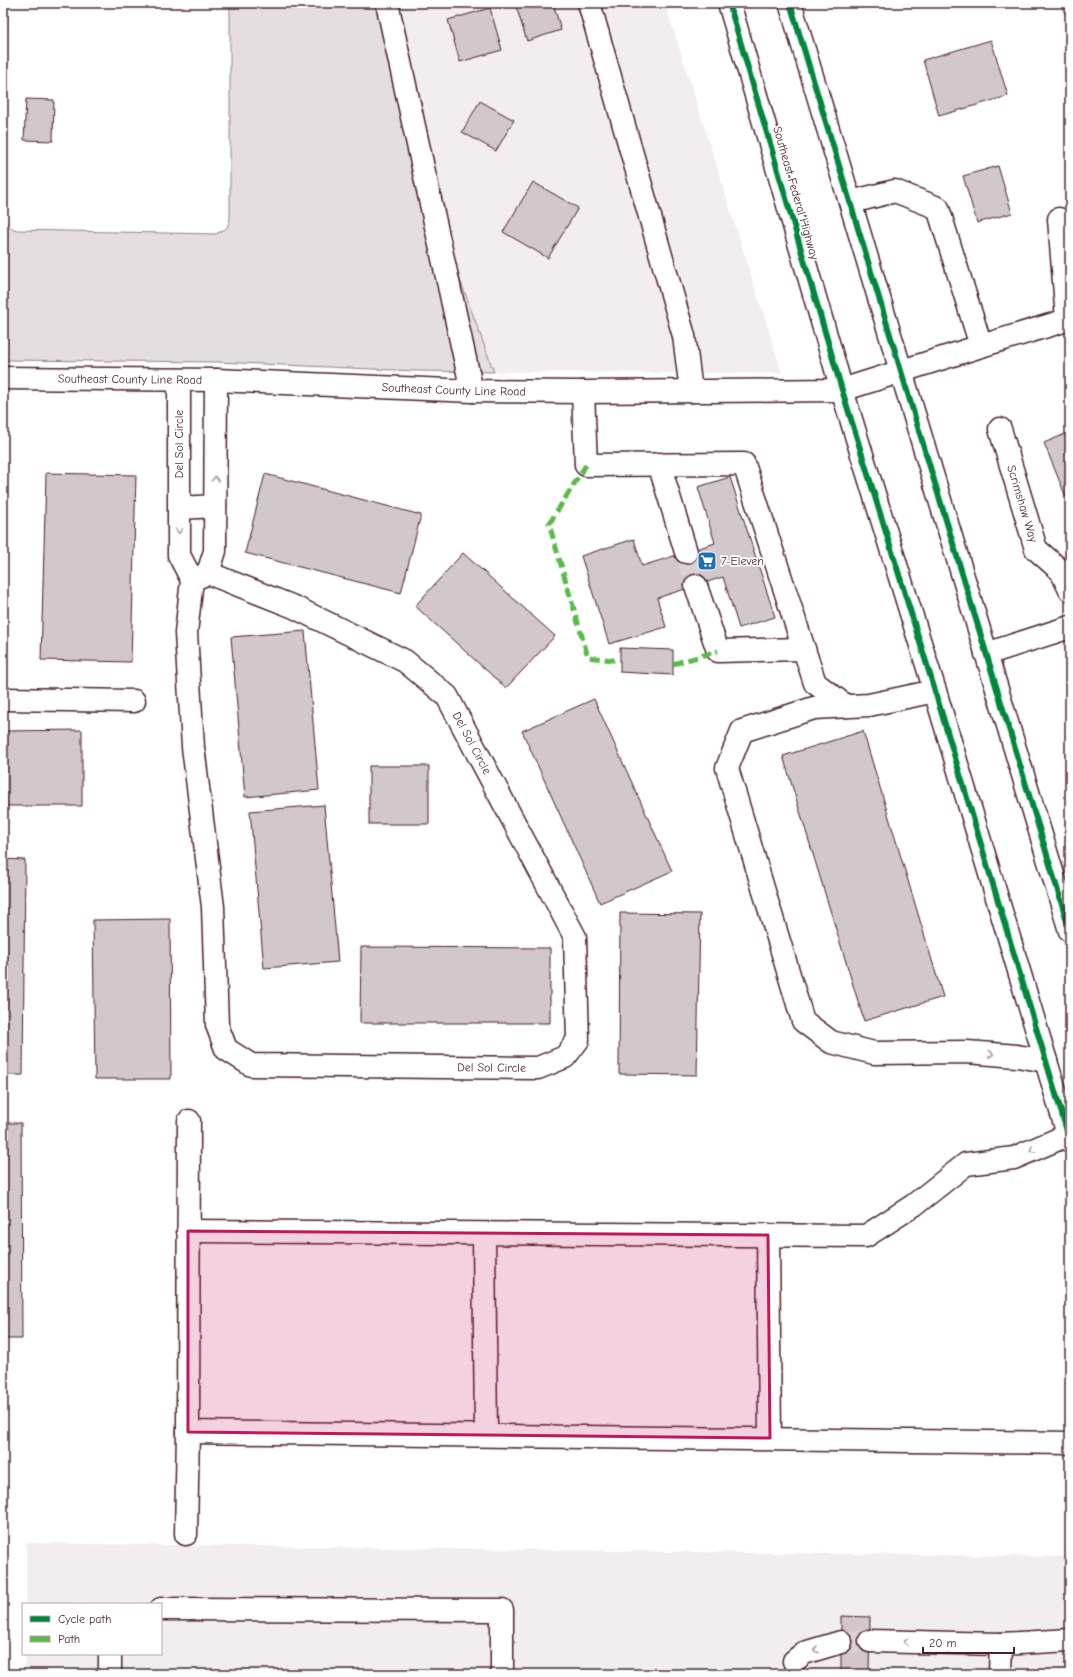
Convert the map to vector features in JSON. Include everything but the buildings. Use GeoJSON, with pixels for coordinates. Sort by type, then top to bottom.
{"type":"FeatureCollection","features":[{"type":"Feature","properties":{"kind":"street"},"geometry":{"type":"LineString","coordinates":[[387,3],[472,391]]}},
{"type":"Feature","properties":{"kind":"street"},"geometry":{"type":"LineString","coordinates":[[588,3],[684,336],[690,391]]}},
{"type":"Feature","properties":{"kind":"street","name":"Southeast Federal Highway"},"geometry":{"type":"LineString","coordinates":[[729,3],[842,390],[935,691],[1069,1138]]}},
{"type":"Feature","properties":{"kind":"street"},"geometry":{"type":"LineString","coordinates":[[790,3],[1069,924]]}},
{"type":"Feature","properties":{"kind":"street"},"geometry":{"type":"LineString","coordinates":[[851,202],[895,191],[938,208],[981,346]]}},
{"type":"Feature","properties":{"kind":"street","name":"Southeast County Line Road"},"geometry":{"type":"LineString","coordinates":[[3,378],[216,380],[472,391],[582,392],[842,390],[1067,320],[1059,219]]}},
{"type":"Feature","properties":{"kind":"street","name":"Del Sol Circle"},"geometry":{"type":"LineString","coordinates":[[179,380],[179,555],[200,577],[294,607],[405,661],[447,696],[575,937],[578,1040],[565,1057],[538,1068],[251,1065],[226,1049],[217,1025],[213,907],[193,747],[186,633],[200,577],[215,551],[216,380]]}},
{"type":"Feature","properties":{"kind":"street"},"geometry":{"type":"LineString","coordinates":[[582,392],[586,465],[744,464],[815,683],[846,706]]}},
{"type":"Feature","properties":{"kind":"street","name":"Scrimshaw Way"},"geometry":{"type":"LineString","coordinates":[[1000,429],[1036,549],[1061,571],[1070,590]]}},
{"type":"Feature","properties":{"kind":"street"},"geometry":{"type":"LineString","coordinates":[[659,464],[686,552]]}},
{"type":"Feature","properties":{"kind":"street"},"geometry":{"type":"LineString","coordinates":[[180,508],[215,506]]}},
{"type":"Feature","properties":{"kind":"street"},"geometry":{"type":"LineString","coordinates":[[696,586],[718,651],[804,649]]}},
{"type":"Feature","properties":{"kind":"street"},"geometry":{"type":"LineString","coordinates":[[986,654],[1070,627]]}},
{"type":"Feature","properties":{"kind":"street"},"geometry":{"type":"LineString","coordinates":[[935,691],[869,705],[814,708],[742,731],[727,768],[803,1021],[830,1042],[874,1053],[952,1051],[1017,1056],[1046,1061]]}},
{"type":"Feature","properties":{"kind":"street"},"geometry":{"type":"LineString","coordinates":[[3,699],[134,701]]}},
{"type":"Feature","properties":{"kind":"street"},"geometry":{"type":"LineString","coordinates":[[186,1534],[188,1432],[189,1121]]}},
{"type":"Feature","properties":{"kind":"street"},"geometry":{"type":"LineString","coordinates":[[188,1231],[866,1236],[914,1205],[966,1164],[1014,1158],[1069,1138]]}},
{"type":"Feature","properties":{"kind":"street"},"geometry":{"type":"LineString","coordinates":[[484,1234],[486,1435]]}},
{"type":"Feature","properties":{"kind":"street"},"geometry":{"type":"LineString","coordinates":[[768,1235],[770,1438]]}},
{"type":"Feature","properties":{"kind":"street"},"geometry":{"type":"LineString","coordinates":[[188,1432],[1060,1442]]}},
{"type":"Feature","properties":{"kind":"street"},"geometry":{"type":"LineString","coordinates":[[162,1609],[502,1610],[502,1674]]}},
{"type":"Feature","properties":{"kind":"street"},"geometry":{"type":"LineString","coordinates":[[870,1642],[1001,1644],[1070,1640]]}},
{"type":"Feature","properties":{"kind":"street"},"geometry":{"type":"LineString","coordinates":[[794,1661],[804,1653],[841,1642]]}},
{"type":"Feature","properties":{"kind":"street"},"geometry":{"type":"LineString","coordinates":[[1000,1674],[1001,1644]]}},
{"type":"Feature","properties":{"kind":"street"},"geometry":{"type":"LineString","coordinates":[[110,1655],[110,1674]]}},
{"type":"Feature","properties":{"kind":"highlighted area"},"geometry":{"type":"Polygon","coordinates":[[[188,1231],[768,1235],[770,1438],[188,1432],[188,1231]]]}},
{"type":"Feature","properties":{"kind":"shaded area"},"geometry":{"type":"Polygon","coordinates":[[[3,3],[8,3],[4,215],[8,225],[17,230],[216,234],[227,228],[230,219],[230,3],[380,3],[448,247],[494,372],[417,371],[217,362],[3,360],[3,3]]]}},
{"type":"Feature","properties":{"kind":"shaded area"},"geometry":{"type":"Polygon","coordinates":[[[380,3],[665,3],[782,373],[494,372],[448,247],[380,3]]]}},
{"type":"Feature","properties":{"kind":"shaded area"},"geometry":{"type":"Polygon","coordinates":[[[1060,3],[1070,3],[1070,25],[1060,3]]]}},
{"type":"Feature","properties":{"kind":"shaded area"},"geometry":{"type":"Polygon","coordinates":[[[26,1543],[1070,1557],[1070,1674],[25,1674],[25,1655],[162,1655],[162,1603],[26,1603],[26,1543]]]}},
{"type":"Feature","properties":{"kind":"tunnel"},"geometry":{"type":"LineString","coordinates":[[686,552],[696,586]]}},
{"type":"Feature","properties":{"kind":"tunnel"},"geometry":{"type":"LineString","coordinates":[[841,1642],[870,1641]]}},
{"type":"Feature","properties":{"kind":"marked path"},"geometry":{"type":"LineString","coordinates":[[586,465],[549,524],[588,657],[620,661]]}},
{"type":"Feature","properties":{"kind":"marked path"},"geometry":{"type":"LineString","coordinates":[[673,664],[718,651]]}},
{"type":"Feature","properties":{"kind":"cycle path"},"geometry":{"type":"LineString","coordinates":[[729,3],[842,390],[935,691],[1070,1141]]}},
{"type":"Feature","properties":{"kind":"cycle path"},"geometry":{"type":"LineString","coordinates":[[790,3],[1070,931]]}},
{"type":"Feature","properties":{"kind":"place","name":"7-Eleven"},"geometry":{"type":"Point","coordinates":[707,561]}}]}
